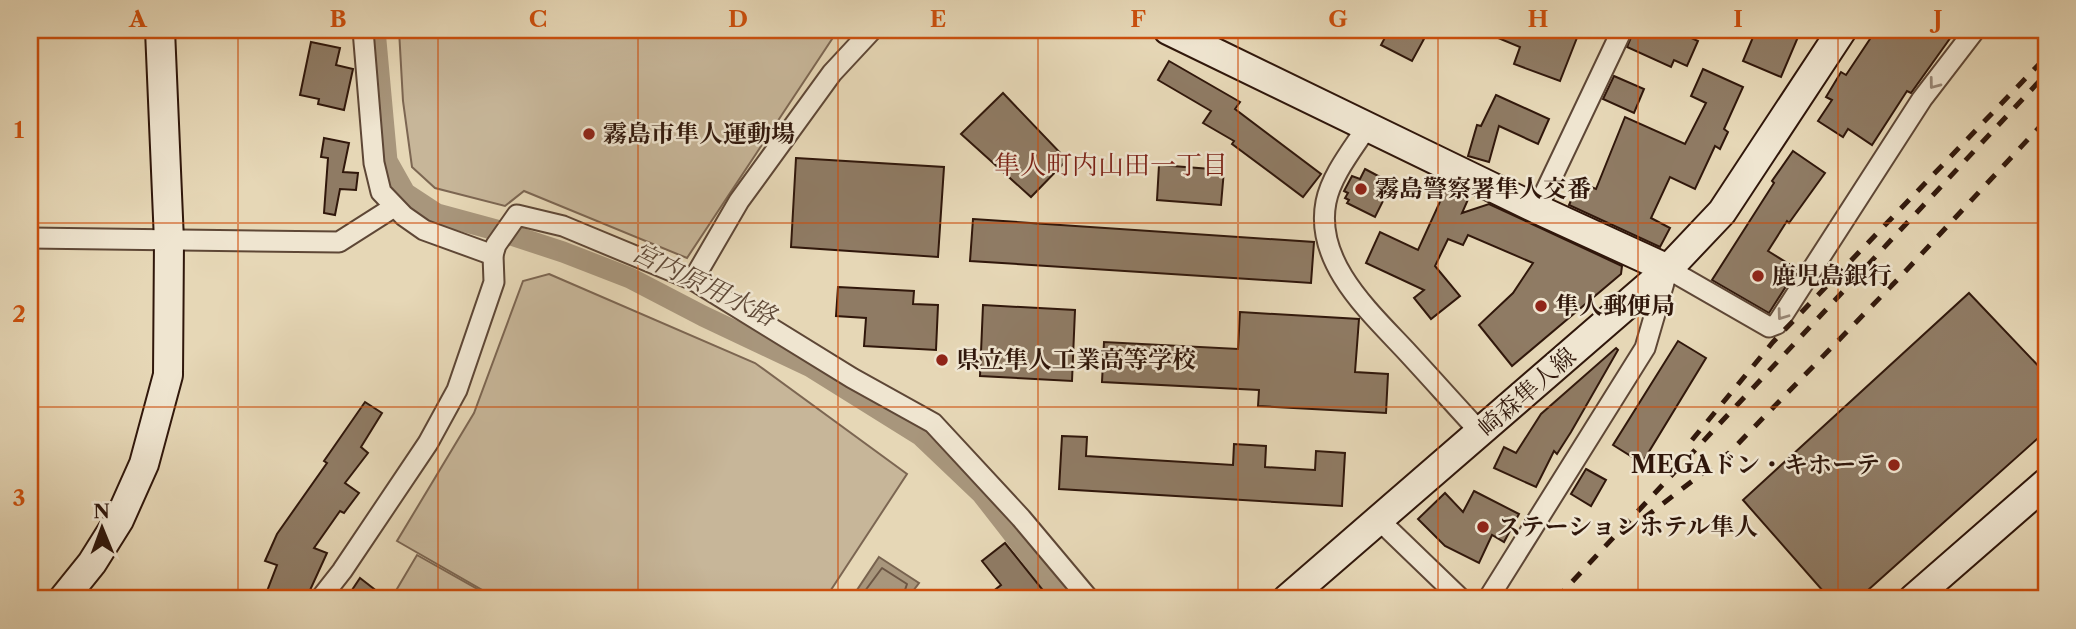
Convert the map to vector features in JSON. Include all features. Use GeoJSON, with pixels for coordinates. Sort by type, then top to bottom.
{"type":"FeatureCollection","features":[{"type":"Feature","properties":{"kind":"street"},"geometry":{"type":"LineString","coordinates":[[64,599],[120,520],[144,464],[168,375],[169,241],[159,30]]}},
{"type":"Feature","properties":{"kind":"street"},"geometry":{"type":"LineString","coordinates":[[363,30],[374,163],[381,191],[394,207],[424,230],[493,255]]}},
{"type":"Feature","properties":{"kind":"street"},"geometry":{"type":"LineString","coordinates":[[693,280],[738,201],[832,73],[872,30]]}},
{"type":"Feature","properties":{"kind":"street"},"geometry":{"type":"LineString","coordinates":[[1168,30],[1537,209],[1668,269],[1769,327],[1777,324],[1922,99],[1975,30]]}},
{"type":"Feature","properties":{"kind":"street"},"geometry":{"type":"LineString","coordinates":[[1537,209],[1622,30]]}},
{"type":"Feature","properties":{"kind":"street","name":"崎森隼人線"},"geometry":{"type":"LineString","coordinates":[[1287,599],[1668,269],[1722,212],[1842,30]]}},
{"type":"Feature","properties":{"kind":"street"},"geometry":{"type":"LineString","coordinates":[[1367,127],[1333,181],[1326,199],[1325,227],[1336,264],[1352,292],[1481,433]]}},
{"type":"Feature","properties":{"kind":"street"},"geometry":{"type":"LineString","coordinates":[[30,238],[339,242],[394,207]]}},
{"type":"Feature","properties":{"kind":"street"},"geometry":{"type":"LineString","coordinates":[[320,599],[342,571],[428,443],[457,390],[494,282],[493,255],[496,245],[517,215],[563,226],[693,280],[852,378],[933,423],[1021,518],[1089,599]]}},
{"type":"Feature","properties":{"kind":"street"},"geometry":{"type":"LineString","coordinates":[[1488,599],[1645,348],[1668,269]]}},
{"type":"Feature","properties":{"kind":"street"},"geometry":{"type":"LineString","coordinates":[[1913,599],[2046,483]]}},
{"type":"Feature","properties":{"kind":"street"},"geometry":{"type":"LineString","coordinates":[[1379,520],[1461,599]]}},
{"type":"Feature","properties":{"kind":"shaded area","name":"霧島市隼人運動場"},"geometry":{"type":"Polygon","coordinates":[[[399,30],[838,30],[687,258],[524,191],[505,206],[435,188],[412,167],[403,101],[399,30]]]}},
{"type":"Feature","properties":{"kind":"shaded area"},"geometry":{"type":"Polygon","coordinates":[[[549,274],[755,363],[907,474],[825,599],[498,599],[397,541],[474,413],[523,281],[549,274]]]}},
{"type":"Feature","properties":{"kind":"shaded area"},"geometry":{"type":"Polygon","coordinates":[[[417,555],[495,599],[391,599],[417,555]]]}},
{"type":"Feature","properties":{"kind":"water"},"geometry":{"type":"Polygon","coordinates":[[[879,557],[919,583],[907,599],[851,599],[879,557]]]}},
{"type":"Feature","properties":{"kind":"building"},"geometry":{"type":"Polygon","coordinates":[[[1389,30],[1406,30],[1424,39],[1412,61],[1381,45],[1389,30]]]}},
{"type":"Feature","properties":{"kind":"building"},"geometry":{"type":"Polygon","coordinates":[[[1479,30],[1580,30],[1560,81],[1514,64],[1520,47],[1479,30]]]}},
{"type":"Feature","properties":{"kind":"building"},"geometry":{"type":"Polygon","coordinates":[[[1634,30],[1674,30],[1698,41],[1687,66],[1674,60],[1671,67],[1627,47],[1634,30]]]}},
{"type":"Feature","properties":{"kind":"building"},"geometry":{"type":"Polygon","coordinates":[[[1756,30],[1801,30],[1781,77],[1743,61],[1756,30]]]}},
{"type":"Feature","properties":{"kind":"building"},"geometry":{"type":"Polygon","coordinates":[[[1876,30],[1956,30],[1911,93],[1907,91],[1872,145],[1848,129],[1843,137],[1818,121],[1832,100],[1826,97],[1841,72],[1846,75],[1876,30]]]}},
{"type":"Feature","properties":{"kind":"building"},"geometry":{"type":"Polygon","coordinates":[[[311,42],[340,48],[336,65],[353,69],[344,110],[318,104],[319,99],[300,95],[311,42]]]}},
{"type":"Feature","properties":{"kind":"building"},"geometry":{"type":"Polygon","coordinates":[[[1169,61],[1240,102],[1235,109],[1321,174],[1303,197],[1232,144],[1234,141],[1203,123],[1211,111],[1158,80],[1169,61]]]}},
{"type":"Feature","properties":{"kind":"building"},"geometry":{"type":"Polygon","coordinates":[[[1703,69],[1743,87],[1724,129],[1728,132],[1720,149],[1715,146],[1695,189],[1670,177],[1651,218],[1670,228],[1660,247],[1569,205],[1579,182],[1596,189],[1625,117],[1685,144],[1706,103],[1691,96],[1703,69]]]}},
{"type":"Feature","properties":{"kind":"building"},"geometry":{"type":"Polygon","coordinates":[[[1614,76],[1644,89],[1634,113],[1603,99],[1614,76]]]}},
{"type":"Feature","properties":{"kind":"building"},"geometry":{"type":"Polygon","coordinates":[[[1003,93],[1067,160],[1031,197],[961,134],[1003,93]]]}},
{"type":"Feature","properties":{"kind":"building"},"geometry":{"type":"Polygon","coordinates":[[[1496,95],[1549,119],[1538,144],[1499,126],[1489,162],[1468,156],[1477,125],[1481,126],[1496,95]]]}},
{"type":"Feature","properties":{"kind":"building"},"geometry":{"type":"Polygon","coordinates":[[[324,138],[349,143],[343,172],[358,173],[356,190],[340,189],[335,215],[324,213],[328,158],[321,157],[324,138]]]}},
{"type":"Feature","properties":{"kind":"building"},"geometry":{"type":"Polygon","coordinates":[[[1793,151],[1825,173],[1789,223],[1787,221],[1768,251],[1797,269],[1769,313],[1712,280],[1793,151]]]}},
{"type":"Feature","properties":{"kind":"building"},"geometry":{"type":"Polygon","coordinates":[[[796,158],[944,167],[938,257],[791,247],[796,158]]]}},
{"type":"Feature","properties":{"kind":"building"},"geometry":{"type":"Polygon","coordinates":[[[1159,165],[1224,170],[1221,205],[1157,200],[1159,165]]]}},
{"type":"Feature","properties":{"kind":"building"},"geometry":{"type":"Polygon","coordinates":[[[1365,169],[1382,178],[1378,185],[1388,191],[1375,217],[1347,203],[1349,200],[1345,198],[1348,193],[1344,191],[1352,176],[1360,179],[1365,169]]]}},
{"type":"Feature","properties":{"kind":"building"},"geometry":{"type":"Polygon","coordinates":[[[1448,184],[1470,195],[1462,213],[1489,204],[1622,266],[1621,274],[1512,366],[1479,325],[1513,293],[1533,263],[1468,235],[1463,245],[1448,239],[1435,266],[1460,296],[1431,319],[1414,298],[1424,290],[1366,263],[1380,232],[1418,250],[1448,184]]]}},
{"type":"Feature","properties":{"kind":"building"},"geometry":{"type":"Polygon","coordinates":[[[973,219],[1314,242],[1311,283],[970,261],[973,219]]]}},
{"type":"Feature","properties":{"kind":"building"},"geometry":{"type":"Polygon","coordinates":[[[838,287],[914,291],[913,304],[938,305],[936,350],[864,346],[866,318],[836,316],[838,287]]]}},
{"type":"Feature","properties":{"kind":"building","name":"MEGAドン・キホーテ"},"geometry":{"type":"Polygon","coordinates":[[[1969,293],[2046,374],[2046,431],[1858,599],[1830,599],[1743,500],[1969,293]]]}},
{"type":"Feature","properties":{"kind":"building"},"geometry":{"type":"Polygon","coordinates":[[[983,305],[1075,310],[1072,381],[980,376],[983,305]]]}},
{"type":"Feature","properties":{"kind":"building"},"geometry":{"type":"Polygon","coordinates":[[[1240,312],[1359,319],[1355,372],[1388,374],[1386,413],[1258,406],[1259,390],[1102,382],[1104,342],[1238,349],[1240,312]]]}},
{"type":"Feature","properties":{"kind":"building"},"geometry":{"type":"Polygon","coordinates":[[[1678,341],[1706,358],[1642,463],[1613,445],[1678,341]]]}},
{"type":"Feature","properties":{"kind":"building"},"geometry":{"type":"Polygon","coordinates":[[[1616,348],[1618,350],[1571,432],[1557,454],[1554,451],[1536,487],[1494,468],[1504,447],[1516,453],[1541,414],[1616,348]]]}},
{"type":"Feature","properties":{"kind":"building"},"geometry":{"type":"Polygon","coordinates":[[[365,402],[382,413],[361,447],[368,453],[345,483],[359,493],[344,513],[340,511],[314,548],[327,553],[306,599],[264,599],[277,565],[265,561],[277,534],[327,463],[324,461],[365,402]]]}},
{"type":"Feature","properties":{"kind":"building"},"geometry":{"type":"Polygon","coordinates":[[[1062,436],[1087,437],[1086,456],[1233,465],[1234,444],[1266,446],[1265,467],[1315,470],[1316,451],[1345,453],[1342,506],[1059,489],[1062,436]]]}},
{"type":"Feature","properties":{"kind":"building"},"geometry":{"type":"Polygon","coordinates":[[[1586,469],[1606,480],[1591,506],[1571,494],[1586,469]]]}},
{"type":"Feature","properties":{"kind":"building"},"geometry":{"type":"Polygon","coordinates":[[[1474,491],[1519,514],[1504,542],[1492,535],[1479,563],[1445,546],[1418,519],[1445,493],[1463,512],[1474,491]]]}},
{"type":"Feature","properties":{"kind":"building"},"geometry":{"type":"Polygon","coordinates":[[[1005,543],[1050,599],[983,599],[1001,585],[982,561],[1005,543]]]}},
{"type":"Feature","properties":{"kind":"building"},"geometry":{"type":"Polygon","coordinates":[[[360,578],[387,599],[346,599],[360,578]]]}},
{"type":"Feature","properties":{"kind":"waterway","name":"宮内原用水路"},"geometry":{"type":"LineString","coordinates":[[375,30],[387,161],[405,193],[437,214],[563,252],[630,278],[811,367],[920,435],[982,494],[1064,599]]}},
{"type":"Feature","properties":{"kind":"railway"},"geometry":{"type":"LineString","coordinates":[[1692,440],[1773,342],[2046,57]]}},
{"type":"Feature","properties":{"kind":"railway"},"geometry":{"type":"LineString","coordinates":[[1556,599],[2046,74]]}},
{"type":"Feature","properties":{"kind":"railway"},"geometry":{"type":"LineString","coordinates":[[1644,518],[1729,453],[1901,276],[2046,120]]}},
{"type":"Feature","properties":{"kind":"place","name":"霧島市隼人運動場"},"geometry":{"type":"Point","coordinates":[589,134]}},
{"type":"Feature","properties":{"kind":"place","name":"霧島警察署隼人交番"},"geometry":{"type":"Point","coordinates":[1361,189]}},
{"type":"Feature","properties":{"kind":"place","name":"鹿児島銀行"},"geometry":{"type":"Point","coordinates":[1758,276]}},
{"type":"Feature","properties":{"kind":"place","name":"隼人郵便局"},"geometry":{"type":"Point","coordinates":[1541,306]}},
{"type":"Feature","properties":{"kind":"place","name":"県立隼人工業高等学校"},"geometry":{"type":"Point","coordinates":[942,360]}},
{"type":"Feature","properties":{"kind":"place","name":"MEGAドン・キホーテ"},"geometry":{"type":"Point","coordinates":[1894,465]}},
{"type":"Feature","properties":{"kind":"place","name":"ステーションホテル隼人"},"geometry":{"type":"Point","coordinates":[1483,527]}},
{"type":"Feature","properties":{"kind":"district","name":"隼人町内山田一丁目"},"geometry":{"type":"Point","coordinates":[1111,165]}}]}
